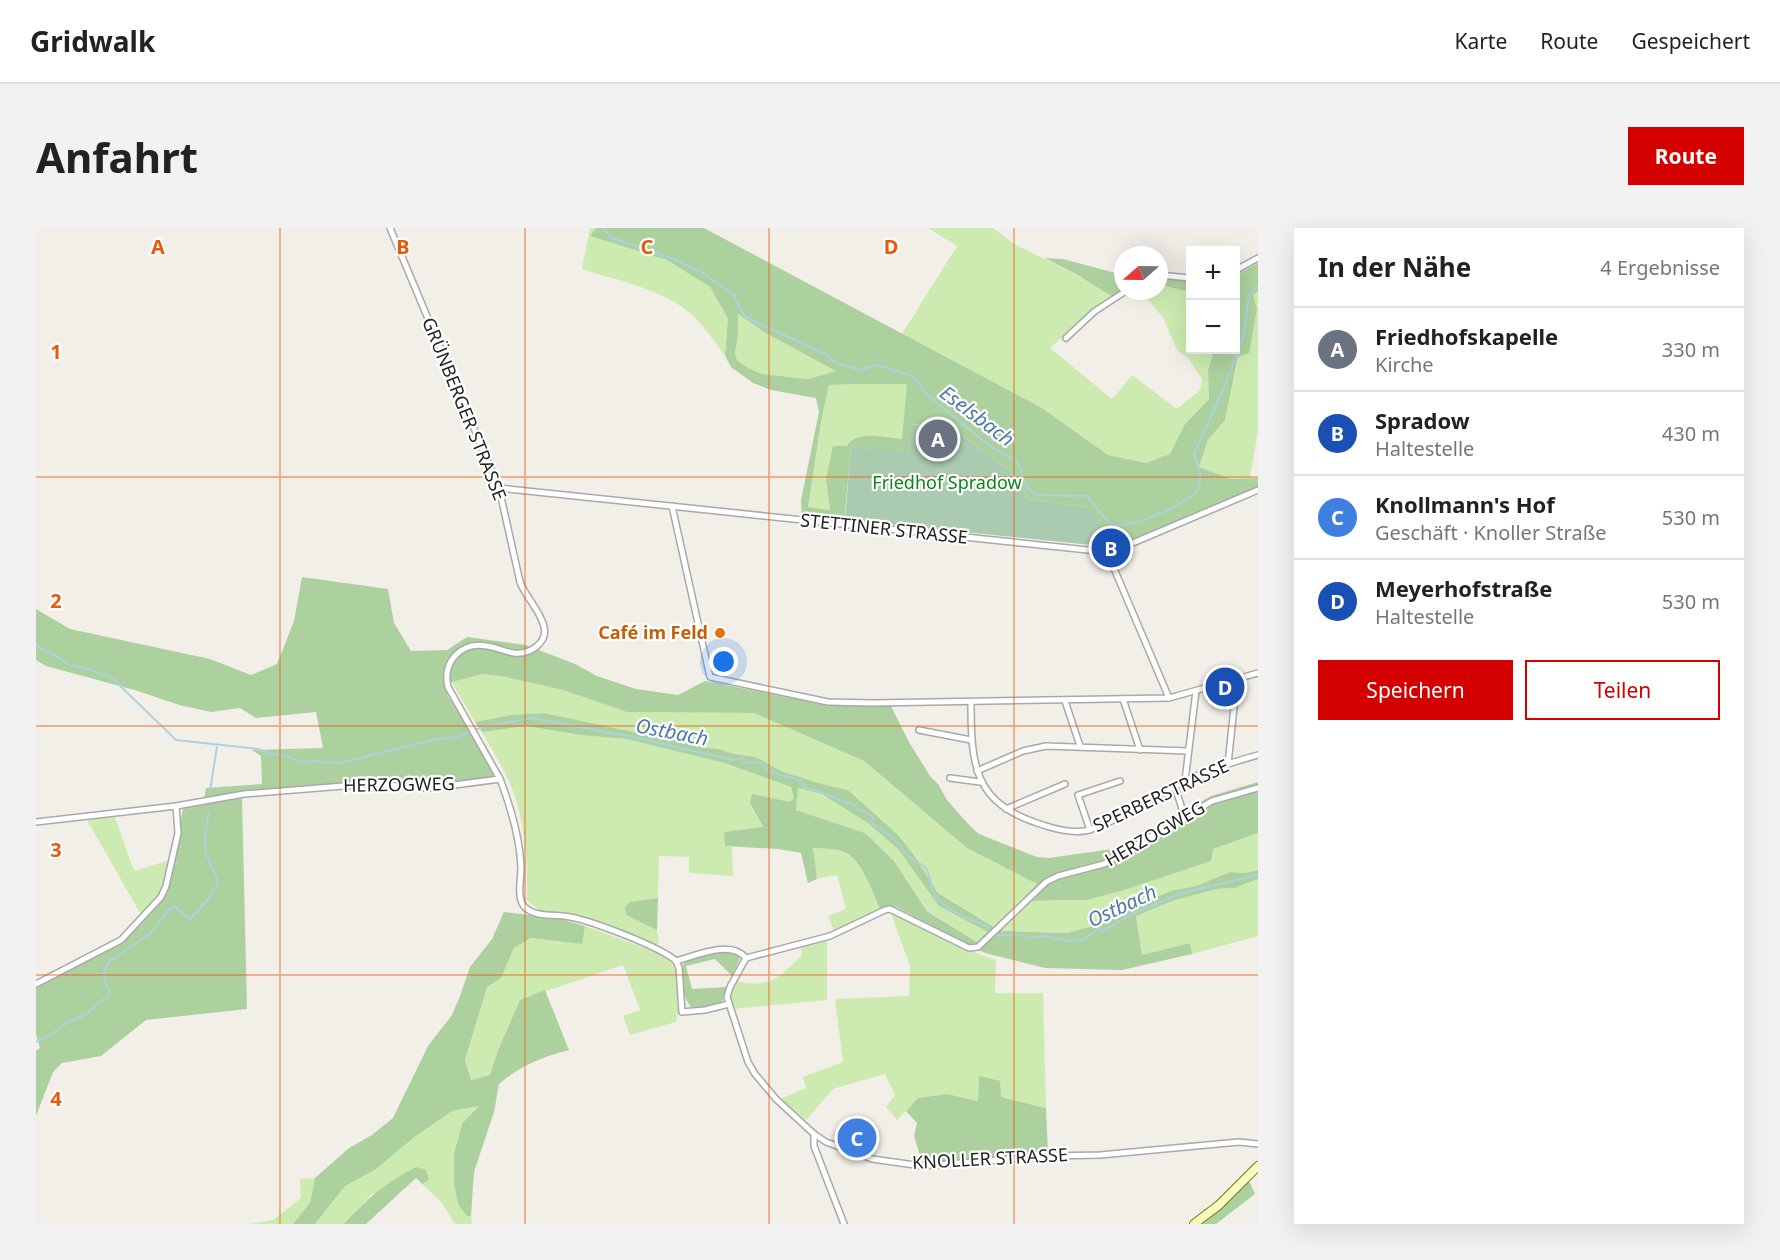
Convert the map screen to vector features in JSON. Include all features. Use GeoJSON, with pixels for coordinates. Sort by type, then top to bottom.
{"type":"FeatureCollection","features":[{"type":"Feature","properties":{"kind":"street","name":"GRÜNBERGER STRASSE"},"geometry":{"type":"LineString","coordinates":[[390,228],[499,488],[523,592],[541,619],[545,635],[539,645],[528,652],[516,654],[486,645],[471,646],[454,656],[448,664],[446,676],[448,687],[500,779]]}},
{"type":"Feature","properties":{"kind":"street"},"geometry":{"type":"LineString","coordinates":[[1240,268],[1258,258]]}},
{"type":"Feature","properties":{"kind":"street"},"geometry":{"type":"LineString","coordinates":[[1168,276],[1186,278]]}},
{"type":"Feature","properties":{"kind":"street"},"geometry":{"type":"LineString","coordinates":[[1066,338],[1095,311],[1114,299]]}},
{"type":"Feature","properties":{"kind":"street","name":"STETTINER STRASSE"},"geometry":{"type":"LineString","coordinates":[[499,488],[1107,552],[1258,490]]}},
{"type":"Feature","properties":{"kind":"street"},"geometry":{"type":"LineString","coordinates":[[672,506],[711,677],[828,702],[971,702],[1169,698],[1258,673]]}},
{"type":"Feature","properties":{"kind":"street"},"geometry":{"type":"LineString","coordinates":[[1107,552],[1169,698]]}},
{"type":"Feature","properties":{"kind":"street"},"geometry":{"type":"LineString","coordinates":[[1228,764],[1237,679]]}},
{"type":"Feature","properties":{"kind":"street"},"geometry":{"type":"LineString","coordinates":[[1185,781],[1196,691]]}},
{"type":"Feature","properties":{"kind":"street"},"geometry":{"type":"LineString","coordinates":[[1124,699],[1140,750]]}},
{"type":"Feature","properties":{"kind":"street"},"geometry":{"type":"LineString","coordinates":[[1065,701],[1080,746]]}},
{"type":"Feature","properties":{"kind":"street","name":"SPERBERSTRASSE"},"geometry":{"type":"LineString","coordinates":[[971,702],[971,740],[980,782],[992,798],[1021,819],[1061,831],[1090,830],[1145,805],[1185,781],[1258,754]]}},
{"type":"Feature","properties":{"kind":"street"},"geometry":{"type":"LineString","coordinates":[[919,730],[971,740]]}},
{"type":"Feature","properties":{"kind":"street"},"geometry":{"type":"LineString","coordinates":[[977,771],[1037,747],[1080,746],[1188,751]]}},
{"type":"Feature","properties":{"kind":"street"},"geometry":{"type":"LineString","coordinates":[[950,777],[980,782]]}},
{"type":"Feature","properties":{"kind":"street"},"geometry":{"type":"LineString","coordinates":[[500,779],[517,830],[521,868],[520,898],[525,908],[530,912],[572,917],[660,950],[676,961],[682,1012],[705,1010],[729,1004],[730,987],[746,958],[739,951],[718,949],[676,961]]}},
{"type":"Feature","properties":{"kind":"street","name":"HERZOGWEG"},"geometry":{"type":"LineString","coordinates":[[36,822],[176,806],[244,794],[368,784],[431,788],[500,779]]}},
{"type":"Feature","properties":{"kind":"street"},"geometry":{"type":"LineString","coordinates":[[1090,830],[1078,795],[1120,781]]}},
{"type":"Feature","properties":{"kind":"street"},"geometry":{"type":"LineString","coordinates":[[1006,809],[1065,784]]}},
{"type":"Feature","properties":{"kind":"street"},"geometry":{"type":"LineString","coordinates":[[1175,787],[1185,818]]}},
{"type":"Feature","properties":{"kind":"street","name":"HERZOGWEG"},"geometry":{"type":"LineString","coordinates":[[746,958],[830,936],[890,909],[969,948],[981,945],[1046,882],[1058,876],[1104,864],[1212,801],[1258,788]]}},
{"type":"Feature","properties":{"kind":"street"},"geometry":{"type":"LineString","coordinates":[[36,984],[120,940],[161,897],[166,886],[178,833],[176,806]]}},
{"type":"Feature","properties":{"kind":"street","name":"KNOLLER STRASSE"},"geometry":{"type":"LineString","coordinates":[[729,1004],[748,1062],[755,1074],[777,1099],[814,1134],[826,1142],[872,1159],[922,1166],[1051,1156],[1100,1155],[1239,1142],[1258,1144]]}},
{"type":"Feature","properties":{"kind":"street"},"geometry":{"type":"LineString","coordinates":[[814,1134],[814,1146],[844,1224]]}},
{"type":"Feature","properties":{"kind":"street"},"geometry":{"type":"LineString","coordinates":[[1194,1224],[1219,1205],[1258,1166]]}},
{"type":"Feature","properties":{"kind":"green space"},"geometry":{"type":"Polygon","coordinates":[[[590,228],[596,228],[590,236],[668,260],[710,287],[728,319],[725,356],[696,319],[674,302],[641,287],[582,269],[590,228]]]}},
{"type":"Feature","properties":{"kind":"green space"},"geometry":{"type":"Polygon","coordinates":[[[596,228],[704,228],[1042,408],[1108,455],[1146,463],[1170,454],[1185,424],[1209,399],[1208,370],[1213,354],[1240,354],[1240,273],[1258,263],[1258,291],[1253,295],[1257,309],[1249,353],[1238,357],[1225,420],[1208,440],[1199,467],[1231,479],[1258,478],[1258,489],[1125,544],[1109,548],[1091,546],[1111,546],[1086,507],[1028,499],[1010,471],[952,428],[912,424],[909,453],[851,447],[844,525],[802,521],[801,500],[819,412],[816,398],[771,390],[753,383],[731,367],[725,356],[728,319],[710,287],[667,260],[590,236],[596,228]],[[738,314],[735,353],[737,360],[748,368],[762,374],[808,379],[836,371],[764,332],[738,314]],[[907,384],[829,385],[808,507],[830,510],[826,480],[833,446],[847,446],[851,441],[864,436],[902,439],[907,384]]]}},
{"type":"Feature","properties":{"kind":"green space"},"geometry":{"type":"Polygon","coordinates":[[[928,228],[993,228],[1016,245],[1073,273],[1113,297],[1093,309],[1050,348],[1112,399],[1132,375],[1177,409],[1200,390],[1202,379],[1189,359],[1177,350],[1164,319],[1147,300],[1168,300],[1168,287],[1186,291],[1186,354],[1213,354],[1208,370],[1209,399],[1185,424],[1170,454],[1146,463],[1108,455],[1042,408],[902,334],[957,246],[928,228]]]}},
{"type":"Feature","properties":{"kind":"green space"},"geometry":{"type":"Polygon","coordinates":[[[1044,258],[1063,259],[1114,273],[1114,296],[1113,297],[1044,258]]]}},
{"type":"Feature","properties":{"kind":"green space"},"geometry":{"type":"Polygon","coordinates":[[[1168,278],[1186,280],[1186,291],[1168,287],[1168,278]]]}},
{"type":"Feature","properties":{"kind":"green space"},"geometry":{"type":"Polygon","coordinates":[[[1258,291],[1258,431],[1250,478],[1231,479],[1199,467],[1208,440],[1225,419],[1253,294],[1258,291]]]}},
{"type":"Feature","properties":{"kind":"green space"},"geometry":{"type":"Polygon","coordinates":[[[738,314],[764,332],[837,371],[808,379],[762,374],[748,368],[737,360],[735,353],[738,314]]]}},
{"type":"Feature","properties":{"kind":"green space"},"geometry":{"type":"Polygon","coordinates":[[[908,384],[903,439],[861,436],[848,446],[826,480],[830,510],[808,507],[829,385],[908,384]]]}},
{"type":"Feature","properties":{"kind":"green space","name":"Friedhof Spradow"},"geometry":{"type":"Polygon","coordinates":[[[911,424],[952,428],[1010,471],[1028,499],[1086,507],[1100,524],[1111,547],[845,520],[851,447],[909,452],[911,424]]]}},
{"type":"Feature","properties":{"kind":"green space"},"geometry":{"type":"Polygon","coordinates":[[[302,577],[388,589],[394,623],[411,651],[447,650],[467,637],[526,645],[575,664],[597,676],[636,689],[678,695],[705,681],[827,705],[891,706],[930,776],[969,825],[979,834],[1037,857],[1049,858],[1112,849],[1136,839],[1211,796],[1258,782],[1258,833],[1213,849],[1211,861],[1121,891],[1087,900],[1021,901],[1037,884],[967,848],[864,761],[754,713],[627,712],[563,690],[482,674],[444,684],[448,696],[495,775],[493,784],[425,792],[368,786],[242,798],[247,1009],[146,1020],[101,1056],[62,1063],[53,1072],[36,1116],[36,1051],[40,1048],[36,1035],[36,987],[118,944],[165,894],[184,805],[204,798],[206,788],[262,784],[261,756],[252,750],[323,748],[316,712],[256,718],[240,708],[211,712],[179,705],[138,691],[46,666],[36,660],[36,609],[70,629],[210,659],[251,675],[277,664],[294,621],[302,577]]]}},
{"type":"Feature","properties":{"kind":"green space"},"geometry":{"type":"Polygon","coordinates":[[[482,674],[501,675],[563,690],[627,712],[754,713],[864,761],[967,848],[1037,884],[1022,900],[1087,900],[1121,891],[1213,849],[1258,833],[1258,870],[1245,873],[1230,872],[1196,886],[1174,890],[1135,905],[1124,915],[1067,933],[1000,931],[938,893],[914,855],[898,835],[848,790],[781,771],[756,757],[701,747],[685,739],[634,732],[544,713],[510,715],[475,722],[451,681],[482,674]]]}},
{"type":"Feature","properties":{"kind":"green space"},"geometry":{"type":"Polygon","coordinates":[[[544,713],[634,732],[685,739],[701,747],[756,757],[781,771],[848,790],[898,835],[914,855],[938,893],[1000,931],[1067,933],[1124,915],[1135,905],[1174,890],[1196,886],[1230,872],[1245,873],[1258,870],[1258,879],[1235,888],[1217,889],[1172,901],[1136,916],[1142,955],[1190,943],[1192,954],[1122,970],[1045,968],[985,953],[896,907],[887,906],[880,909],[864,873],[850,855],[842,851],[813,848],[817,879],[808,883],[801,853],[778,849],[725,846],[724,832],[763,827],[750,803],[752,794],[790,802],[794,798],[791,787],[724,763],[627,739],[580,735],[526,726],[482,732],[475,722],[510,715],[544,713]],[[798,788],[796,810],[865,833],[894,861],[927,911],[977,942],[988,932],[939,906],[898,849],[869,824],[822,794],[798,788]]]}},
{"type":"Feature","properties":{"kind":"green space"},"geometry":{"type":"Polygon","coordinates":[[[526,726],[580,735],[627,739],[724,763],[791,787],[795,798],[790,802],[750,804],[763,828],[724,832],[725,846],[732,847],[733,876],[689,873],[689,857],[659,856],[658,898],[630,902],[644,923],[657,930],[659,943],[655,946],[586,918],[539,910],[527,900],[526,855],[519,810],[509,781],[482,732],[526,726]]]}},
{"type":"Feature","properties":{"kind":"green space"},"geometry":{"type":"Polygon","coordinates":[[[797,788],[822,794],[869,824],[898,849],[939,906],[989,931],[977,942],[927,910],[894,861],[865,833],[796,810],[797,788]]]}},
{"type":"Feature","properties":{"kind":"green space"},"geometry":{"type":"Polygon","coordinates":[[[115,817],[134,871],[173,859],[165,894],[144,920],[87,820],[115,817]]]}},
{"type":"Feature","properties":{"kind":"green space"},"geometry":{"type":"Polygon","coordinates":[[[812,848],[837,850],[850,855],[864,873],[880,909],[834,931],[828,916],[846,909],[837,875],[817,879],[812,848]]]}},
{"type":"Feature","properties":{"kind":"green space"},"geometry":{"type":"Polygon","coordinates":[[[1258,879],[1258,936],[1192,954],[1189,943],[1142,956],[1136,916],[1172,901],[1217,889],[1235,888],[1258,879]]]}},
{"type":"Feature","properties":{"kind":"green space"},"geometry":{"type":"Polygon","coordinates":[[[658,898],[657,930],[626,915],[625,907],[630,902],[658,898]]]}},
{"type":"Feature","properties":{"kind":"green space"},"geometry":{"type":"Polygon","coordinates":[[[890,911],[968,950],[996,960],[995,993],[1043,993],[1046,1108],[1001,1097],[979,1076],[978,1101],[947,1094],[918,1098],[897,1120],[886,1107],[895,1095],[885,1074],[833,1089],[806,1120],[781,1099],[806,1088],[803,1077],[843,1062],[835,999],[909,996],[910,966],[890,911]]]}},
{"type":"Feature","properties":{"kind":"green space"},"geometry":{"type":"Polygon","coordinates":[[[504,912],[557,918],[585,926],[582,944],[531,938],[514,948],[501,978],[487,987],[465,1060],[471,1080],[490,1075],[498,1050],[520,1000],[545,990],[569,1050],[532,1063],[499,1084],[494,1112],[474,1172],[471,1216],[467,1216],[458,1204],[454,1183],[454,1154],[462,1124],[479,1106],[452,1111],[413,1138],[375,1170],[345,1186],[315,1224],[293,1224],[310,1203],[315,1178],[349,1148],[372,1135],[393,1118],[428,1046],[452,1015],[470,967],[492,939],[504,912]]]}},
{"type":"Feature","properties":{"kind":"green space"},"geometry":{"type":"Polygon","coordinates":[[[585,926],[666,956],[676,969],[678,1013],[676,1022],[630,1035],[623,1016],[640,1010],[623,965],[520,1000],[498,1050],[490,1075],[471,1080],[465,1060],[487,986],[501,978],[514,948],[531,938],[581,944],[585,926]]]}},
{"type":"Feature","properties":{"kind":"green space"},"geometry":{"type":"Polygon","coordinates":[[[827,940],[827,1000],[733,1009],[731,994],[736,981],[758,983],[774,979],[802,955],[801,947],[827,940]]]}},
{"type":"Feature","properties":{"kind":"green space"},"geometry":{"type":"Polygon","coordinates":[[[715,952],[736,954],[740,958],[732,976],[715,959],[686,966],[692,989],[727,987],[722,1002],[705,1008],[692,1008],[684,992],[682,971],[685,960],[715,952]]]}},
{"type":"Feature","properties":{"kind":"green space"},"geometry":{"type":"Polygon","coordinates":[[[979,1076],[1000,1081],[1001,1097],[1046,1108],[1048,1153],[922,1163],[914,1136],[917,1123],[906,1111],[918,1098],[947,1094],[978,1101],[979,1076]]]}},
{"type":"Feature","properties":{"kind":"green space"},"geometry":{"type":"Polygon","coordinates":[[[481,1105],[467,1216],[471,1216],[472,1224],[455,1224],[442,1203],[422,1184],[429,1180],[426,1170],[371,1195],[344,1224],[315,1224],[345,1186],[375,1170],[413,1137],[452,1111],[481,1105]]]}},
{"type":"Feature","properties":{"kind":"green space"},"geometry":{"type":"Polygon","coordinates":[[[416,1167],[426,1170],[429,1180],[422,1184],[416,1178],[366,1224],[344,1224],[377,1192],[416,1167]]]}},
{"type":"Feature","properties":{"kind":"green space"},"geometry":{"type":"Polygon","coordinates":[[[315,1178],[310,1203],[293,1224],[250,1224],[273,1220],[301,1198],[300,1179],[315,1178]]]}},
{"type":"Feature","properties":{"kind":"green space"},"geometry":{"type":"Polygon","coordinates":[[[1249,1181],[1255,1194],[1216,1224],[1203,1224],[1249,1181]]]}},
{"type":"Feature","properties":{"kind":"waterway","name":"Eselsbach"},"geometry":{"type":"LineString","coordinates":[[603,228],[612,238],[674,259],[703,273],[733,294],[747,318],[827,355],[834,362],[860,370],[877,365],[915,377],[925,393],[987,444],[1017,462],[1027,487],[1036,495],[1087,496],[1109,522],[1120,525],[1157,515],[1182,502],[1197,490],[1200,477],[1194,454],[1223,390],[1244,335],[1249,294],[1258,286]]}},
{"type":"Feature","properties":{"kind":"waterway","name":"Ostbach"},"geometry":{"type":"LineString","coordinates":[[36,643],[41,649],[69,665],[90,669],[112,678],[176,740],[258,749],[291,757],[299,762],[340,763],[437,739],[457,737],[483,727],[531,718],[633,737],[733,760],[743,758],[746,762],[761,763],[768,771],[802,781],[803,787],[857,806],[859,811],[864,811],[873,817],[872,824],[885,831],[913,860],[925,867],[932,889],[943,904],[999,935],[1016,935],[1026,938],[1044,936],[1069,941],[1084,940],[1097,929],[1103,931],[1132,914],[1182,893],[1258,875]]}},
{"type":"Feature","properties":{"kind":"waterway"},"geometry":{"type":"LineString","coordinates":[[210,791],[217,747]]}},
{"type":"Feature","properties":{"kind":"waterway"},"geometry":{"type":"LineString","coordinates":[[36,1042],[89,1013],[110,994],[104,977],[107,965],[151,933],[169,909],[175,907],[191,918],[209,897],[217,885],[215,873],[205,850],[209,812]]}},
{"type":"Feature","properties":{"kind":"place","name":"Friedhofskapelle"},"geometry":{"type":"Point","coordinates":[938,439]}},
{"type":"Feature","properties":{"kind":"place","name":"Spradow"},"geometry":{"type":"Point","coordinates":[1111,548]}},
{"type":"Feature","properties":{"kind":"place","name":"Café im Feld"},"geometry":{"type":"Point","coordinates":[720,633]}},
{"type":"Feature","properties":{"kind":"place","name":"Meyerhofstraße"},"geometry":{"type":"Point","coordinates":[1225,687]}},
{"type":"Feature","properties":{"kind":"place","name":"Knollmann's Hof"},"geometry":{"type":"Point","coordinates":[857,1138]}}]}
